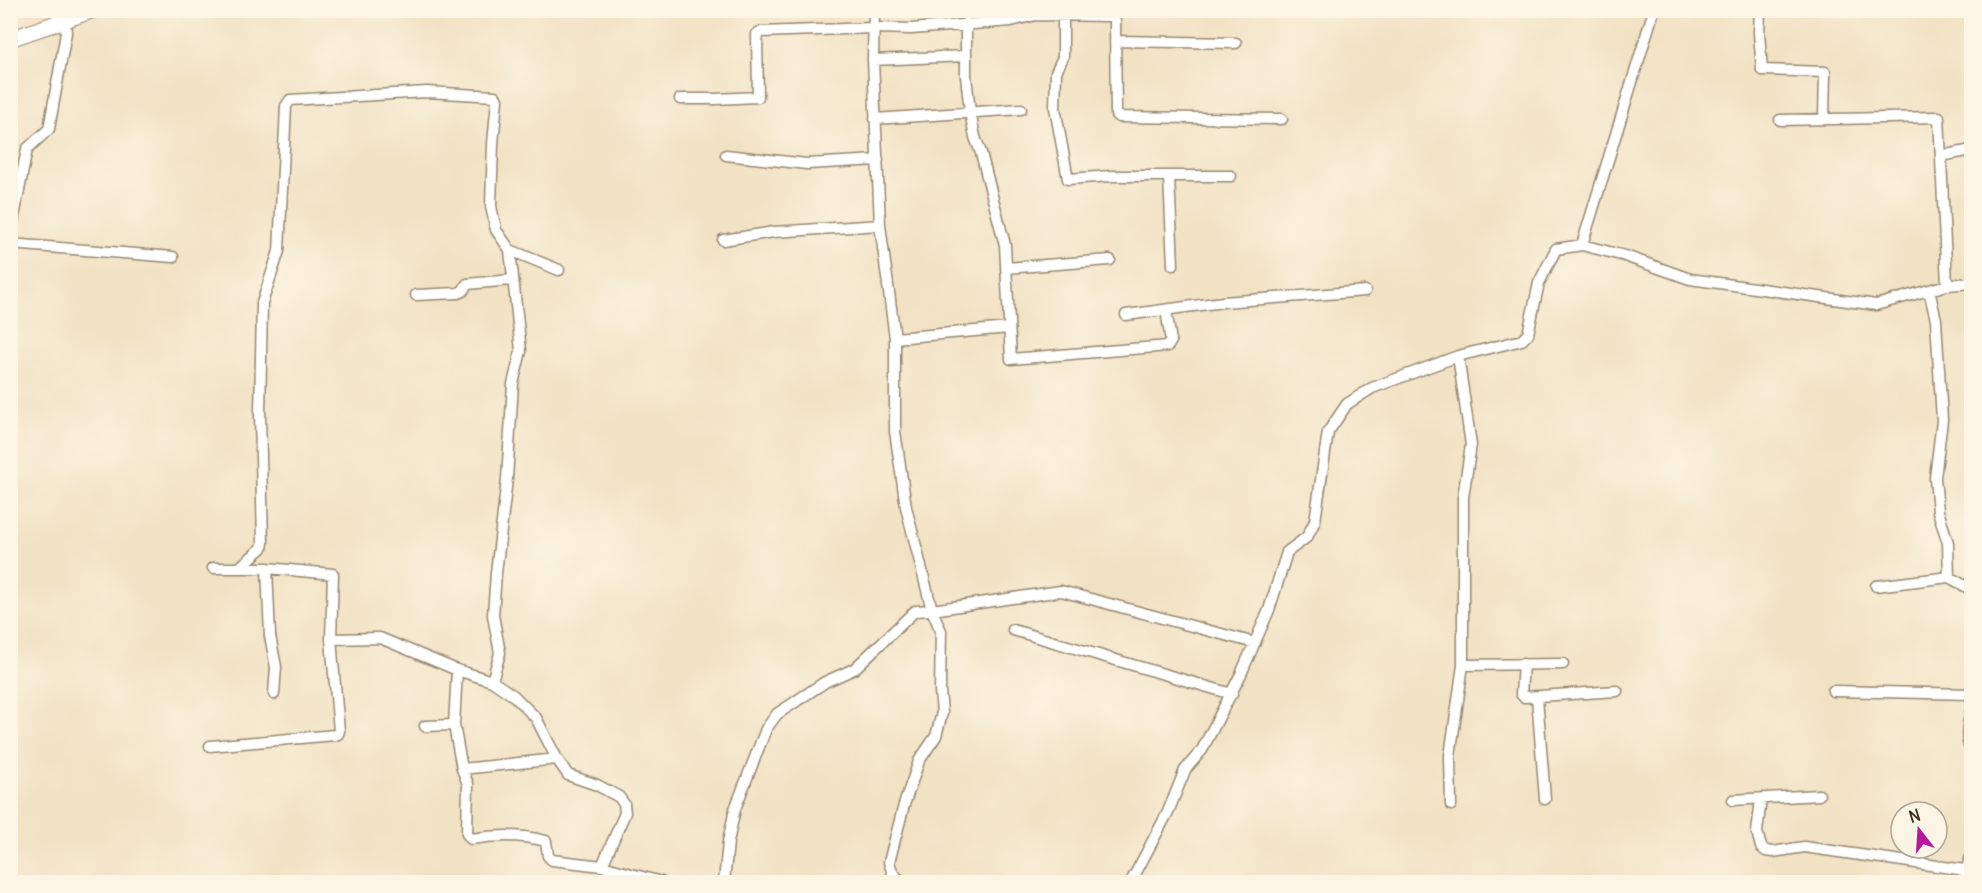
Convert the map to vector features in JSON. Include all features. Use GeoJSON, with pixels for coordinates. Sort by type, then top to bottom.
{"type":"FeatureCollection","features":[{"type":"Feature","properties":{"kind":"main road"},"geometry":{"type":"LineString","coordinates":[[10,39],[70,16],[94,10]]}},
{"type":"Feature","properties":{"kind":"street"},"geometry":{"type":"LineString","coordinates":[[874,10],[873,60],[880,225],[895,338],[895,431],[906,507],[932,610],[941,631],[942,713],[936,736],[919,761],[904,805],[889,862],[893,874],[903,882]]}},
{"type":"Feature","properties":{"kind":"street"},"geometry":{"type":"LineString","coordinates":[[1582,245],[1654,10]]}},
{"type":"Feature","properties":{"kind":"street"},"geometry":{"type":"LineString","coordinates":[[1760,10],[1762,70],[1825,72],[1824,119]]}},
{"type":"Feature","properties":{"kind":"street"},"geometry":{"type":"LineString","coordinates":[[680,99],[758,97],[757,34],[760,32],[911,29],[1011,21],[1036,15],[1062,13],[1114,17],[1116,115],[1119,117],[1282,119]]}},
{"type":"Feature","properties":{"kind":"street"},"geometry":{"type":"LineString","coordinates":[[1062,13],[1063,57],[1056,72],[1055,108],[1068,179],[1111,176],[1231,176]]}},
{"type":"Feature","properties":{"kind":"street"},"geometry":{"type":"LineString","coordinates":[[10,237],[27,148],[48,129],[70,16]]}},
{"type":"Feature","properties":{"kind":"street"},"geometry":{"type":"LineString","coordinates":[[966,24],[966,76],[970,112],[1005,245],[1011,356],[1014,360],[1168,346],[1172,341],[1166,310]]}},
{"type":"Feature","properties":{"kind":"street"},"geometry":{"type":"LineString","coordinates":[[1115,41],[1236,43]]}},
{"type":"Feature","properties":{"kind":"street"},"geometry":{"type":"LineString","coordinates":[[873,60],[966,56]]}},
{"type":"Feature","properties":{"kind":"street"},"geometry":{"type":"LineString","coordinates":[[239,568],[262,548],[263,543],[260,414],[262,303],[279,251],[286,106],[290,100],[427,92],[495,96],[497,100],[491,206],[496,230],[510,249],[559,270]]}},
{"type":"Feature","properties":{"kind":"street"},"geometry":{"type":"LineString","coordinates":[[875,119],[1021,109]]}},
{"type":"Feature","properties":{"kind":"street"},"geometry":{"type":"LineString","coordinates":[[1780,120],[1939,117],[1947,285]]}},
{"type":"Feature","properties":{"kind":"street"},"geometry":{"type":"LineString","coordinates":[[1941,156],[1971,150]]}},
{"type":"Feature","properties":{"kind":"street"},"geometry":{"type":"LineString","coordinates":[[726,156],[807,164],[878,160]]}},
{"type":"Feature","properties":{"kind":"street"},"geometry":{"type":"LineString","coordinates":[[1169,176],[1173,265]]}},
{"type":"Feature","properties":{"kind":"street"},"geometry":{"type":"LineString","coordinates":[[723,240],[774,232],[880,225]]}},
{"type":"Feature","properties":{"kind":"street"},"geometry":{"type":"LineString","coordinates":[[10,244],[173,257]]}},
{"type":"Feature","properties":{"kind":"street"},"geometry":{"type":"LineString","coordinates":[[1131,882],[1168,812],[1185,770],[1202,750],[1232,694],[1269,610],[1287,552],[1307,537],[1315,521],[1328,432],[1347,404],[1372,388],[1458,356],[1522,340],[1528,334],[1539,283],[1556,249],[1582,245],[1625,256],[1690,279],[1876,305],[1947,285],[1971,283]]}},
{"type":"Feature","properties":{"kind":"street"},"geometry":{"type":"LineString","coordinates":[[492,681],[500,653],[493,615],[507,478],[513,384],[521,351],[510,249]]}},
{"type":"Feature","properties":{"kind":"street"},"geometry":{"type":"LineString","coordinates":[[1006,268],[1110,260]]}},
{"type":"Feature","properties":{"kind":"street"},"geometry":{"type":"LineString","coordinates":[[416,295],[458,293],[463,291],[467,284],[512,280]]}},
{"type":"Feature","properties":{"kind":"street"},"geometry":{"type":"LineString","coordinates":[[1929,290],[1936,320],[1942,420],[1935,478],[1938,511],[1948,543],[1949,578]]}},
{"type":"Feature","properties":{"kind":"street"},"geometry":{"type":"LineString","coordinates":[[1126,315],[1223,302],[1365,291]]}},
{"type":"Feature","properties":{"kind":"street"},"geometry":{"type":"LineString","coordinates":[[895,338],[1010,328]]}},
{"type":"Feature","properties":{"kind":"street"},"geometry":{"type":"LineString","coordinates":[[1451,805],[1450,756],[1462,665],[1463,497],[1471,445],[1458,356]]}},
{"type":"Feature","properties":{"kind":"street"},"geometry":{"type":"LineString","coordinates":[[210,746],[338,734],[331,639],[333,574],[267,568],[213,568]]}},
{"type":"Feature","properties":{"kind":"street"},"geometry":{"type":"LineString","coordinates":[[267,568],[270,636],[276,667],[274,694]]}},
{"type":"Feature","properties":{"kind":"street"},"geometry":{"type":"LineString","coordinates":[[1876,586],[1949,578],[1971,590]]}},
{"type":"Feature","properties":{"kind":"street"},"geometry":{"type":"LineString","coordinates":[[724,882],[728,842],[735,809],[766,729],[777,714],[825,682],[854,669],[915,611],[1061,591],[1255,643]]}},
{"type":"Feature","properties":{"kind":"street"},"geometry":{"type":"LineString","coordinates":[[1012,630],[1232,694]]}},
{"type":"Feature","properties":{"kind":"street"},"geometry":{"type":"LineString","coordinates":[[331,639],[380,638],[457,670],[492,681],[514,696],[536,718],[568,775],[597,785],[619,797],[624,804],[625,813],[602,866]]}},
{"type":"Feature","properties":{"kind":"street"},"geometry":{"type":"LineString","coordinates":[[1523,664],[1522,696],[1617,691]]}},
{"type":"Feature","properties":{"kind":"street"},"geometry":{"type":"LineString","coordinates":[[1462,665],[1563,664]]}},
{"type":"Feature","properties":{"kind":"street"},"geometry":{"type":"LineString","coordinates":[[457,670],[454,725],[462,769],[468,784],[467,834],[471,839],[533,838],[546,841],[548,856],[552,860],[602,866],[661,882]]}},
{"type":"Feature","properties":{"kind":"street"},"geometry":{"type":"LineString","coordinates":[[1833,691],[1971,694]]}},
{"type":"Feature","properties":{"kind":"street"},"geometry":{"type":"LineString","coordinates":[[1537,697],[1545,799]]}},
{"type":"Feature","properties":{"kind":"street"},"geometry":{"type":"LineString","coordinates":[[1971,707],[1967,726],[1967,744],[1971,753]]}},
{"type":"Feature","properties":{"kind":"street"},"geometry":{"type":"LineString","coordinates":[[425,726],[454,725]]}},
{"type":"Feature","properties":{"kind":"street"},"geometry":{"type":"LineString","coordinates":[[462,769],[557,759]]}},
{"type":"Feature","properties":{"kind":"street"},"geometry":{"type":"LineString","coordinates":[[1733,800],[1819,795]]}},
{"type":"Feature","properties":{"kind":"street"},"geometry":{"type":"LineString","coordinates":[[1761,799],[1756,832],[1761,847],[1766,851],[1804,847],[1965,870]]}},
{"type":"Feature","properties":{"kind":"street"},"geometry":{"type":"LineString","coordinates":[[1962,882],[1971,854]]}}]}
